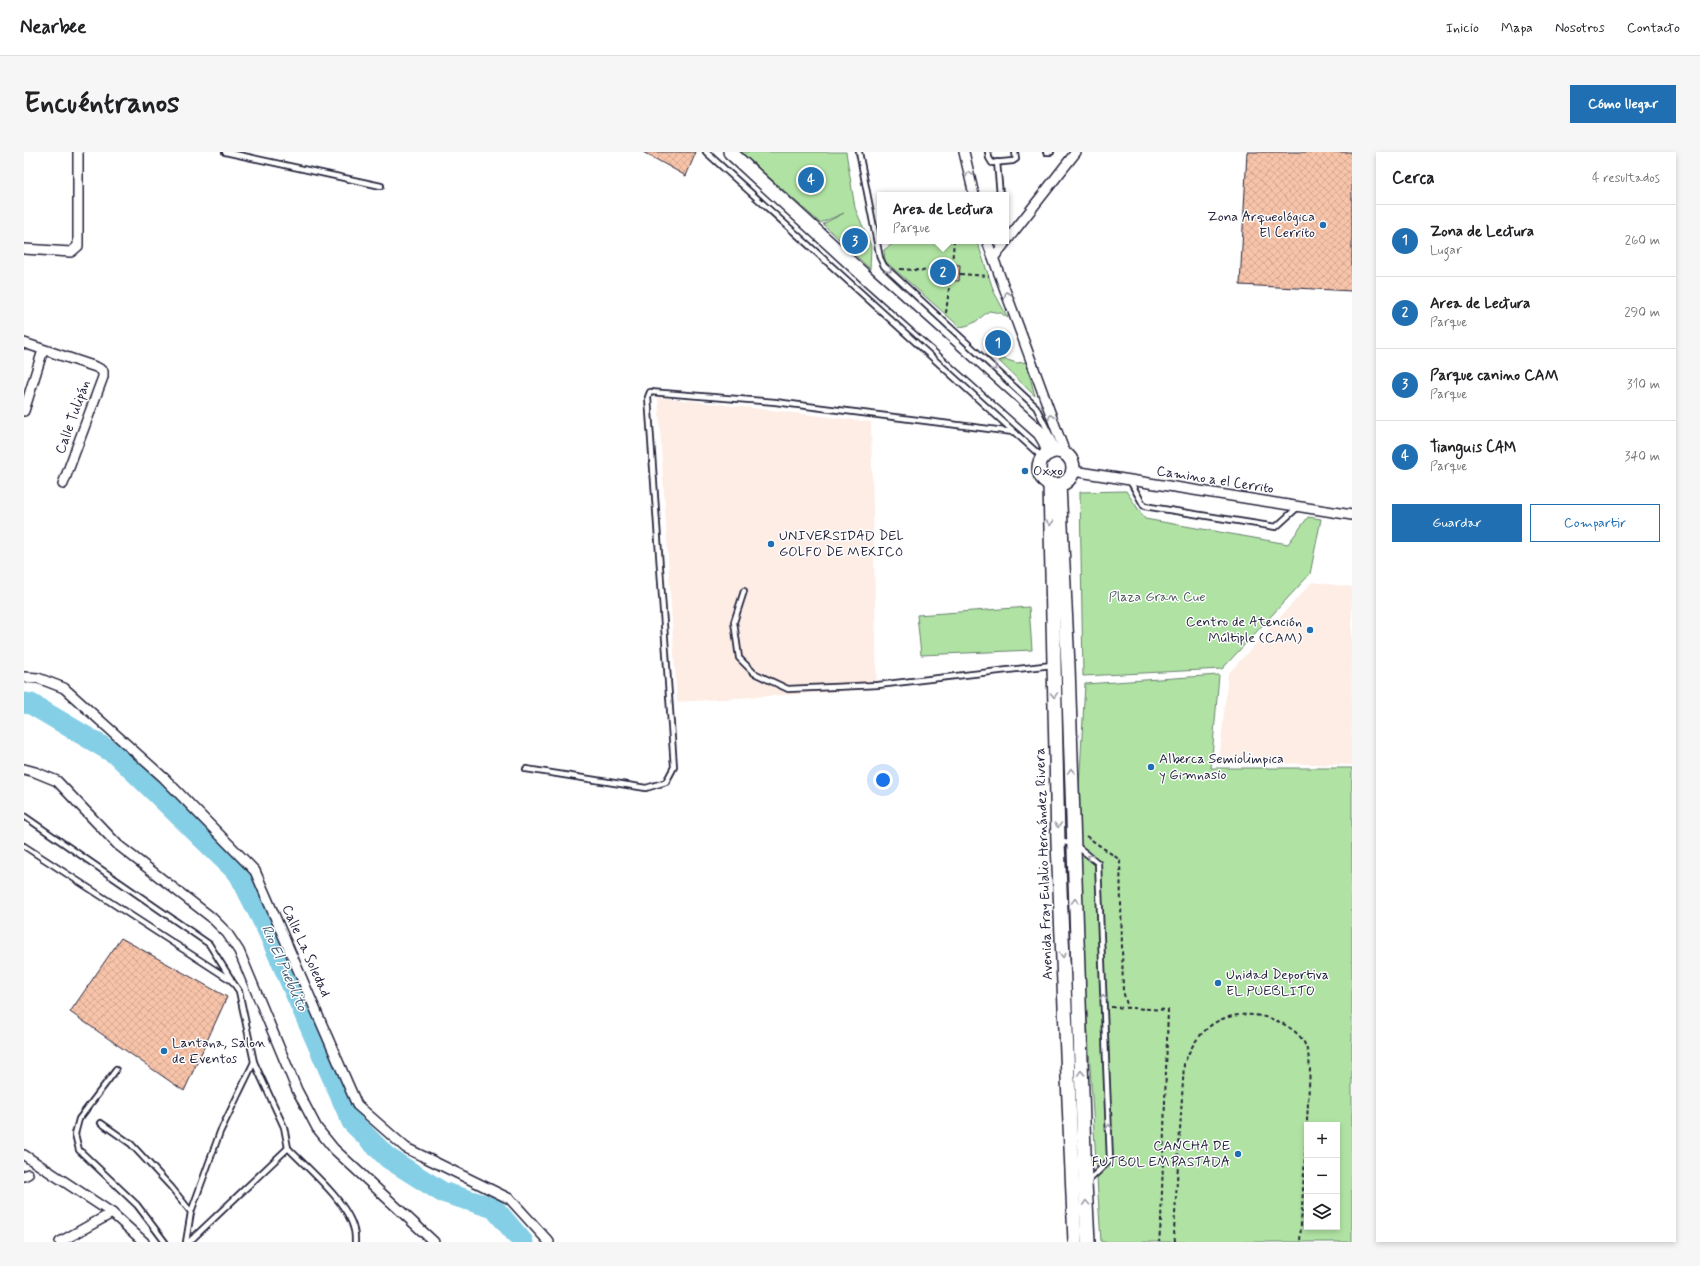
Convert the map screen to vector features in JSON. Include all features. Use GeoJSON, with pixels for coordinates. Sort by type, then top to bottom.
{"type":"FeatureCollection","features":[{"type":"Feature","properties":{"kind":"street"},"geometry":{"type":"LineString","coordinates":[[24,249],[67,252],[76,249],[79,242],[78,152]]}},
{"type":"Feature","properties":{"kind":"street"},"geometry":{"type":"LineString","coordinates":[[730,152],[867,278],[1040,433],[1052,451],[1070,458],[1073,464],[1073,472],[1066,483],[1055,485],[1044,480],[1040,474],[1040,466],[1052,451]]}},
{"type":"Feature","properties":{"kind":"street"},"geometry":{"type":"LineString","coordinates":[[964,152],[973,192]]}},
{"type":"Feature","properties":{"kind":"street"},"geometry":{"type":"LineString","coordinates":[[1009,238],[1076,152]]}},
{"type":"Feature","properties":{"kind":"street"},"geometry":{"type":"LineString","coordinates":[[990,244],[1052,451]]}},
{"type":"Feature","properties":{"kind":"street"},"geometry":{"type":"LineString","coordinates":[[994,257],[1004,244]]}},
{"type":"Feature","properties":{"kind":"street","name":"Calle Tulipán"},"geometry":{"type":"LineString","coordinates":[[24,343],[96,367],[103,371],[103,377],[63,484]]}},
{"type":"Feature","properties":{"kind":"street"},"geometry":{"type":"LineString","coordinates":[[24,411],[43,350]]}},
{"type":"Feature","properties":{"kind":"street","name":"Camino a el Cerrito"},"geometry":{"type":"LineString","coordinates":[[1073,472],[1352,515]]}},
{"type":"Feature","properties":{"kind":"street"},"geometry":{"type":"LineString","coordinates":[[1055,485],[1068,666],[1088,1242]]}},
{"type":"Feature","properties":{"kind":"street","name":"Avenida Fray Eulalio Hernández Rivera"},"geometry":{"type":"LineString","coordinates":[[1055,485],[1054,665],[1058,842],[1075,1242]]}},
{"type":"Feature","properties":{"kind":"street","name":"Calle La Soledad"},"geometry":{"type":"LineString","coordinates":[[24,677],[38,678],[64,688],[164,778],[255,871],[357,1105],[406,1148],[510,1199],[549,1242]]}},
{"type":"Feature","properties":{"kind":"street"},"geometry":{"type":"LineString","coordinates":[[24,769],[57,781],[118,844],[211,916],[227,933],[239,952],[294,1084],[317,1128],[334,1149],[434,1242]]}},
{"type":"Feature","properties":{"kind":"street"},"geometry":{"type":"LineString","coordinates":[[24,1155],[112,1213],[144,1242]]}},
{"type":"Feature","properties":{"kind":"street"},"geometry":{"type":"LineString","coordinates":[[60,1242],[112,1213]]}},
{"type":"Feature","properties":{"kind":"lane"},"geometry":{"type":"LineString","coordinates":[[225,152],[381,186]]}},
{"type":"Feature","properties":{"kind":"lane"},"geometry":{"type":"LineString","coordinates":[[706,152],[1013,432],[1052,451]]}},
{"type":"Feature","properties":{"kind":"lane"},"geometry":{"type":"LineString","coordinates":[[859,152],[877,230]]}},
{"type":"Feature","properties":{"kind":"lane"},"geometry":{"type":"LineString","coordinates":[[988,152],[990,162],[1015,160],[1015,152]]}},
{"type":"Feature","properties":{"kind":"lane"},"geometry":{"type":"LineString","coordinates":[[1046,152],[1051,152]]}},
{"type":"Feature","properties":{"kind":"lane"},"geometry":{"type":"LineString","coordinates":[[997,162],[1000,192]]}},
{"type":"Feature","properties":{"kind":"lane"},"geometry":{"type":"LineString","coordinates":[[879,244],[880,258],[884,266],[1036,407],[1052,451]]}},
{"type":"Feature","properties":{"kind":"lane"},"geometry":{"type":"LineString","coordinates":[[526,769],[646,788],[666,782],[674,767],[648,397],[650,392],[775,402],[1013,432]]}},
{"type":"Feature","properties":{"kind":"lane"},"geometry":{"type":"LineString","coordinates":[[1130,481],[1144,506],[1276,527],[1298,507]]}},
{"type":"Feature","properties":{"kind":"lane"},"geometry":{"type":"LineString","coordinates":[[744,591],[734,622],[739,658],[754,673],[788,689],[878,685],[1054,665]]}},
{"type":"Feature","properties":{"kind":"lane"},"geometry":{"type":"LineString","coordinates":[[24,816],[209,944],[239,991],[254,1062],[284,1126],[288,1148],[340,1202],[354,1230],[355,1242]]}},
{"type":"Feature","properties":{"kind":"lane"},"geometry":{"type":"LineString","coordinates":[[1058,842],[1073,843],[1098,863],[1104,1007],[1110,1160],[1085,1183],[1072,1185]]}},
{"type":"Feature","properties":{"kind":"lane"},"geometry":{"type":"LineString","coordinates":[[24,846],[232,981]]}},
{"type":"Feature","properties":{"kind":"lane"},"geometry":{"type":"LineString","coordinates":[[186,1242],[191,1212],[220,1132],[254,1062]]}},
{"type":"Feature","properties":{"kind":"lane"},"geometry":{"type":"LineString","coordinates":[[116,1070],[79,1119],[75,1134],[79,1150],[138,1205],[165,1242]]}},
{"type":"Feature","properties":{"kind":"lane"},"geometry":{"type":"LineString","coordinates":[[101,1123],[131,1144],[191,1212]]}},
{"type":"Feature","properties":{"kind":"lane"},"geometry":{"type":"LineString","coordinates":[[190,1242],[288,1148]]}},
{"type":"Feature","properties":{"kind":"path"},"geometry":{"type":"LineString","coordinates":[[952,264],[954,244]]}},
{"type":"Feature","properties":{"kind":"path"},"geometry":{"type":"LineString","coordinates":[[894,269],[944,272]]}},
{"type":"Feature","properties":{"kind":"path"},"geometry":{"type":"LineString","coordinates":[[960,274],[989,276]]}},
{"type":"Feature","properties":{"kind":"path"},"geometry":{"type":"LineString","coordinates":[[946,314],[950,280]]}},
{"type":"Feature","properties":{"kind":"path"},"geometry":{"type":"LineString","coordinates":[[1073,826],[1120,860],[1123,991],[1128,1008]]}},
{"type":"Feature","properties":{"kind":"path"},"geometry":{"type":"LineString","coordinates":[[1104,1007],[1168,1010],[1159,1242]]}},
{"type":"Feature","properties":{"kind":"path"},"geometry":{"type":"LineString","coordinates":[[1175,1242],[1174,1231],[1184,1064],[1192,1045],[1211,1025],[1227,1017],[1248,1015],[1260,1015],[1277,1019],[1302,1039],[1308,1052],[1310,1068],[1300,1242]]}},
{"type":"Feature","properties":{"kind":"shaded area","name":"UNIVERSIDAD DEL GOLFO DE MEXICO"},"geometry":{"type":"Polygon","coordinates":[[[658,397],[871,422],[877,689],[677,702],[658,397]]]}},
{"type":"Feature","properties":{"kind":"shaded area","name":"Centro de Atención Múltiple (CAM)"},"geometry":{"type":"Polygon","coordinates":[[[1312,582],[1352,587],[1352,765],[1219,762],[1228,674],[1312,582]]]}},
{"type":"Feature","properties":{"kind":"green space"},"geometry":{"type":"Polygon","coordinates":[[[741,152],[846,152],[855,208],[871,246],[870,269],[823,224],[844,213],[820,223],[741,152]]]}},
{"type":"Feature","properties":{"kind":"green space"},"geometry":{"type":"Polygon","coordinates":[[[893,244],[977,244],[994,292],[1008,318],[1001,313],[989,311],[973,323],[960,327],[885,261],[884,250],[893,244]]]}},
{"type":"Feature","properties":{"kind":"green space"},"geometry":{"type":"Polygon","coordinates":[[[1004,359],[1017,363],[1026,362],[1035,396],[999,361],[1004,359]]]}},
{"type":"Feature","properties":{"kind":"green space","name":"Plaza Gran Cue"},"geometry":{"type":"Polygon","coordinates":[[[1126,491],[1145,519],[1288,544],[1308,517],[1321,519],[1310,574],[1222,669],[1083,676],[1080,492],[1126,491]]]}},
{"type":"Feature","properties":{"kind":"green space"},"geometry":{"type":"Polygon","coordinates":[[[1029,607],[1032,650],[921,655],[917,615],[1029,607]]]}},
{"type":"Feature","properties":{"kind":"green space","name":"Unidad Deportiva EL PUEBLITO"},"geometry":{"type":"Polygon","coordinates":[[[1219,675],[1211,768],[1352,768],[1352,1242],[1101,1242],[1076,841],[1085,684],[1219,675]]]}},
{"type":"Feature","properties":{"kind":"building"},"geometry":{"type":"Polygon","coordinates":[[[643,152],[696,152],[686,176],[643,152]]]}},
{"type":"Feature","properties":{"kind":"building"},"geometry":{"type":"Polygon","coordinates":[[[1247,152],[1352,152],[1352,291],[1240,285],[1247,152]]]}},
{"type":"Feature","properties":{"kind":"building"},"geometry":{"type":"Polygon","coordinates":[[[945,264],[960,265],[959,281],[943,280],[945,264]]]}},
{"type":"Feature","properties":{"kind":"building","name":"Lantana, Salon de Eventos"},"geometry":{"type":"Polygon","coordinates":[[[121,938],[227,997],[184,1091],[70,1012],[121,938]]]}},
{"type":"Feature","properties":{"kind":"waterway","name":"Rio El Pueblito"},"geometry":{"type":"LineString","coordinates":[[24,703],[31,704],[117,755],[239,874],[267,929],[352,1122],[388,1158],[442,1192],[494,1208],[523,1242]]}},
{"type":"Feature","properties":{"kind":"place","name":"Tianguis CAM"},"geometry":{"type":"Point","coordinates":[811,180]}},
{"type":"Feature","properties":{"kind":"place","name":"Zona Arqueológica El Cerrito"},"geometry":{"type":"Point","coordinates":[1323,225]}},
{"type":"Feature","properties":{"kind":"place","name":"Parque canino CAM"},"geometry":{"type":"Point","coordinates":[855,241]}},
{"type":"Feature","properties":{"kind":"place","name":"Area de Lectura"},"geometry":{"type":"Point","coordinates":[943,272]}},
{"type":"Feature","properties":{"kind":"place","name":"Zona de Lectura"},"geometry":{"type":"Point","coordinates":[998,343]}},
{"type":"Feature","properties":{"kind":"place","name":"Oxxo"},"geometry":{"type":"Point","coordinates":[1025,471]}},
{"type":"Feature","properties":{"kind":"place","name":"UNIVERSIDAD DEL GOLFO DE MEXICO"},"geometry":{"type":"Point","coordinates":[771,544]}},
{"type":"Feature","properties":{"kind":"place","name":"Centro de Atención Múltiple (CAM)"},"geometry":{"type":"Point","coordinates":[1310,630]}},
{"type":"Feature","properties":{"kind":"place","name":"Alberca Semiolimpica y Gimnasio"},"geometry":{"type":"Point","coordinates":[1151,767]}},
{"type":"Feature","properties":{"kind":"place","name":"Unidad Deportiva EL PUEBLITO"},"geometry":{"type":"Point","coordinates":[1218,983]}},
{"type":"Feature","properties":{"kind":"place","name":"Lantana, Salon de Eventos"},"geometry":{"type":"Point","coordinates":[164,1051]}},
{"type":"Feature","properties":{"kind":"place","name":"CANCHA DE FUTBOL EMPASTADA"},"geometry":{"type":"Point","coordinates":[1238,1154]}}]}
